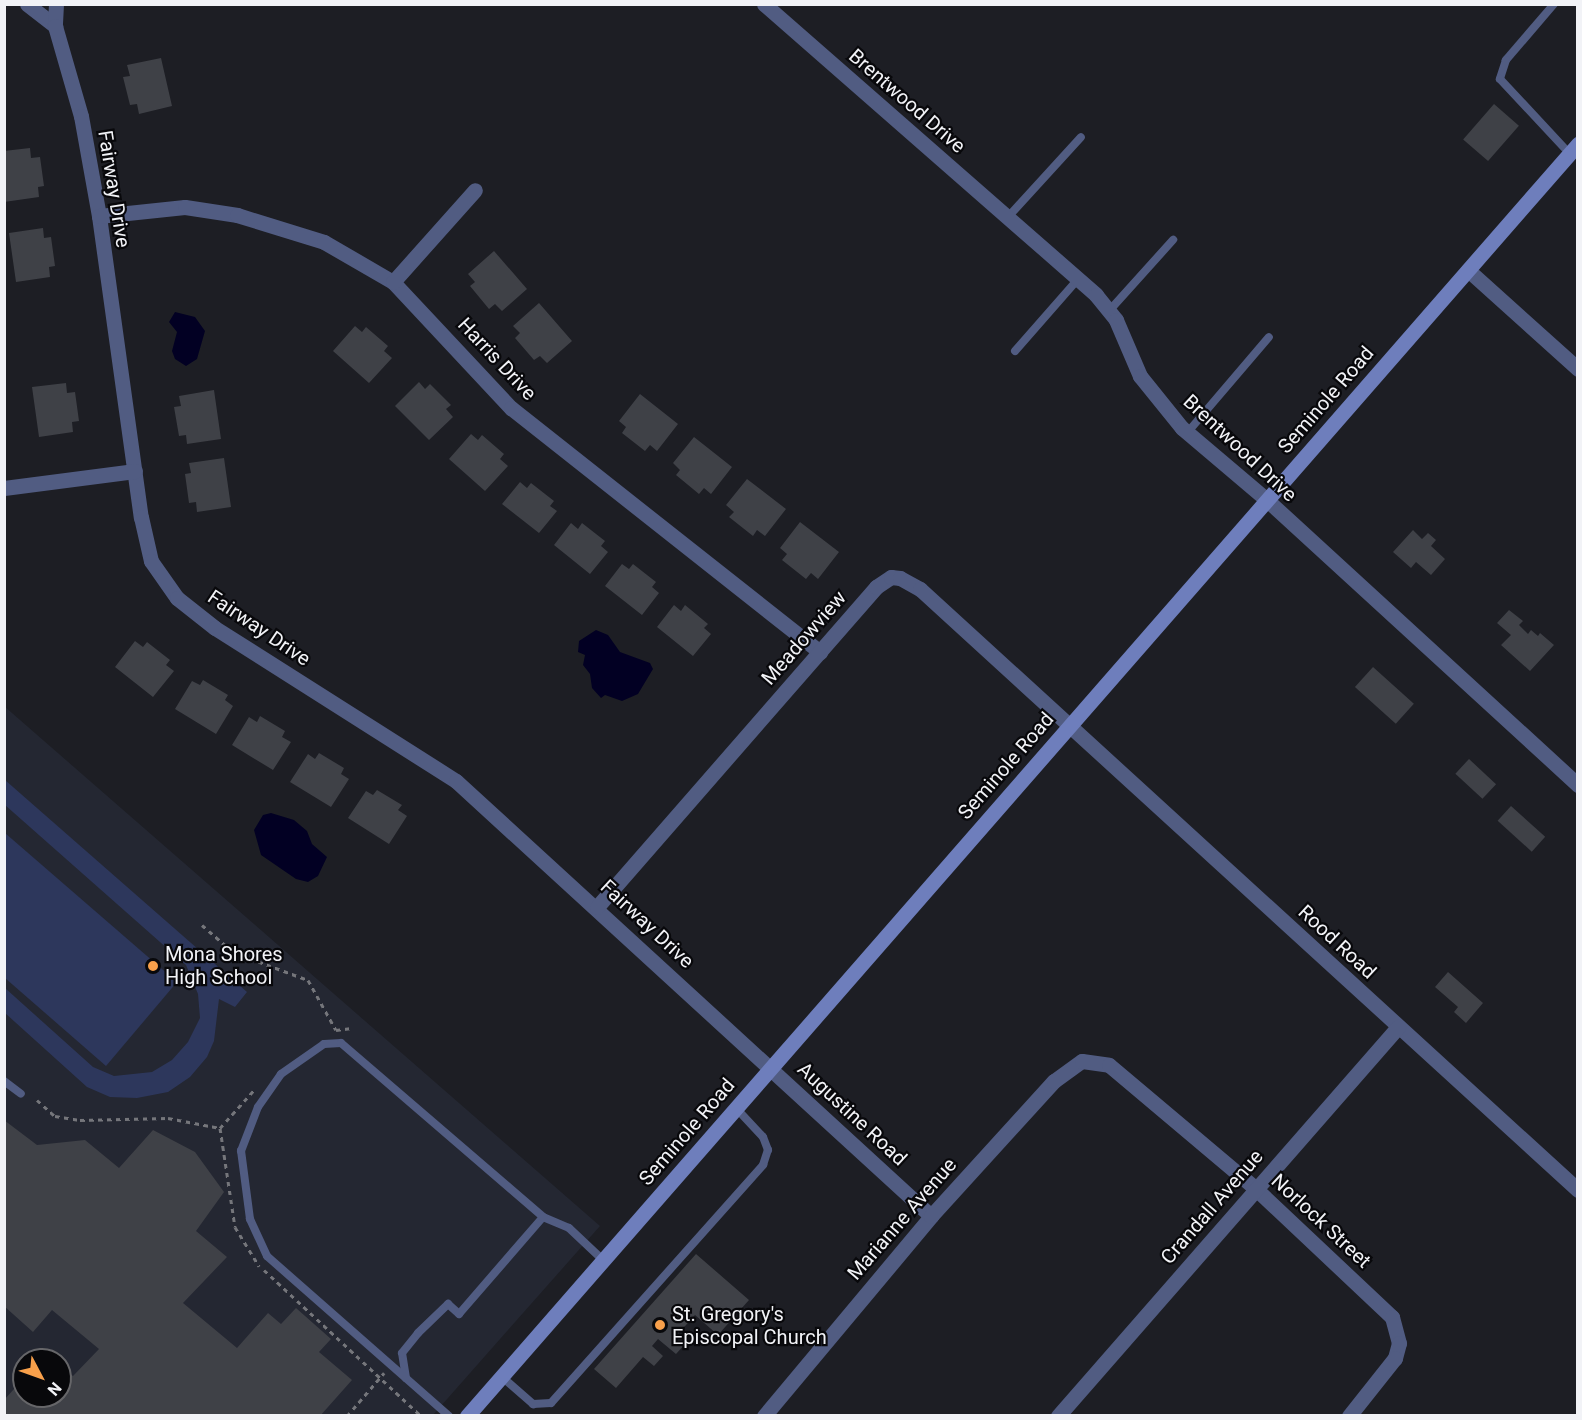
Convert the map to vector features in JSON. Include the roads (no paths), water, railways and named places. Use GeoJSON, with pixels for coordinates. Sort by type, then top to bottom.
{"type":"FeatureCollection","features":[{"type":"Feature","properties":{"kind":"street"},"geometry":{"type":"LineString","coordinates":[[27,4],[55,26]]}},
{"type":"Feature","properties":{"kind":"street","name":"Fairway Drive"},"geometry":{"type":"LineString","coordinates":[[56,4],[55,26],[81,116],[99,216],[135,471],[152,561],[177,598],[215,628],[456,782],[597,907],[771,1068]]}},
{"type":"Feature","properties":{"kind":"street","name":"Brentwood Drive"},"geometry":{"type":"LineString","coordinates":[[764,4],[1078,279],[1109,311],[1140,376],[1187,433],[1267,500],[1578,785]]}},
{"type":"Feature","properties":{"kind":"street","name":"Seminole Road"},"geometry":{"type":"LineString","coordinates":[[467,1416],[1573,148]]}},
{"type":"Feature","properties":{"kind":"street"},"geometry":{"type":"LineString","coordinates":[[393,282],[475,190]]}},
{"type":"Feature","properties":{"kind":"street","name":"Harris Drive"},"geometry":{"type":"LineString","coordinates":[[99,216],[185,207],[237,215],[324,242],[393,282],[512,408],[820,652]]}},
{"type":"Feature","properties":{"kind":"street"},"geometry":{"type":"LineString","coordinates":[[1468,270],[1578,369]]}},
{"type":"Feature","properties":{"kind":"street"},"geometry":{"type":"LineString","coordinates":[[4,488],[135,471]]}},
{"type":"Feature","properties":{"kind":"street","name":"Meadowview"},"geometry":{"type":"LineString","coordinates":[[597,907],[876,587],[891,577],[900,578],[920,589],[1070,725]]}},
{"type":"Feature","properties":{"kind":"street","name":"Rood Road"},"geometry":{"type":"LineString","coordinates":[[1070,725],[1578,1190]]}},
{"type":"Feature","properties":{"kind":"street","name":"Crandall Avenue"},"geometry":{"type":"LineString","coordinates":[[1058,1416],[1398,1027]]}},
{"type":"Feature","properties":{"kind":"street","name":"Norlock Street"},"geometry":{"type":"LineString","coordinates":[[1082,1061],[1109,1065],[1256,1189],[1383,1307],[1397,1329],[1399,1343],[1386,1372],[1349,1416]]}},
{"type":"Feature","properties":{"kind":"street","name":"Marianne Avenue"},"geometry":{"type":"LineString","coordinates":[[764,1416],[931,1216],[1054,1081],[1082,1061]]}},
{"type":"Feature","properties":{"kind":"street","name":"Augustine Road"},"geometry":{"type":"LineString","coordinates":[[771,1068],[931,1216]]}},
{"type":"Feature","properties":{"kind":"lane"},"geometry":{"type":"LineString","coordinates":[[1554,4],[1506,60],[1500,80],[1573,148]]}},
{"type":"Feature","properties":{"kind":"lane"},"geometry":{"type":"LineString","coordinates":[[1008,217],[1081,137]]}},
{"type":"Feature","properties":{"kind":"lane"},"geometry":{"type":"LineString","coordinates":[[1109,311],[1173,240]]}},
{"type":"Feature","properties":{"kind":"lane"},"geometry":{"type":"LineString","coordinates":[[1015,351],[1078,279]]}},
{"type":"Feature","properties":{"kind":"lane"},"geometry":{"type":"LineString","coordinates":[[1187,433],[1269,337]]}},
{"type":"Feature","properties":{"kind":"lane"},"geometry":{"type":"LineString","coordinates":[[449,1416],[267,1256],[250,1219],[242,1151],[258,1107],[281,1074],[324,1044],[341,1043],[543,1217],[569,1228],[603,1260]]}},
{"type":"Feature","properties":{"kind":"lane"},"geometry":{"type":"LineString","coordinates":[[4,1081],[21,1094]]}},
{"type":"Feature","properties":{"kind":"lane"},"geometry":{"type":"LineString","coordinates":[[501,1376],[533,1404],[542,1407],[551,1403],[763,1165],[768,1150],[763,1137],[736,1108]]}},
{"type":"Feature","properties":{"kind":"lane"},"geometry":{"type":"LineString","coordinates":[[406,1378],[402,1353],[418,1333],[448,1304],[459,1314],[543,1217]]}},
{"type":"Feature","properties":{"kind":"place","name":"Mona Shores High School"},"geometry":{"type":"Point","coordinates":[153,966]}},
{"type":"Feature","properties":{"kind":"place","name":"St. Gregory's Episcopal Church"},"geometry":{"type":"Point","coordinates":[660,1325]}}]}
